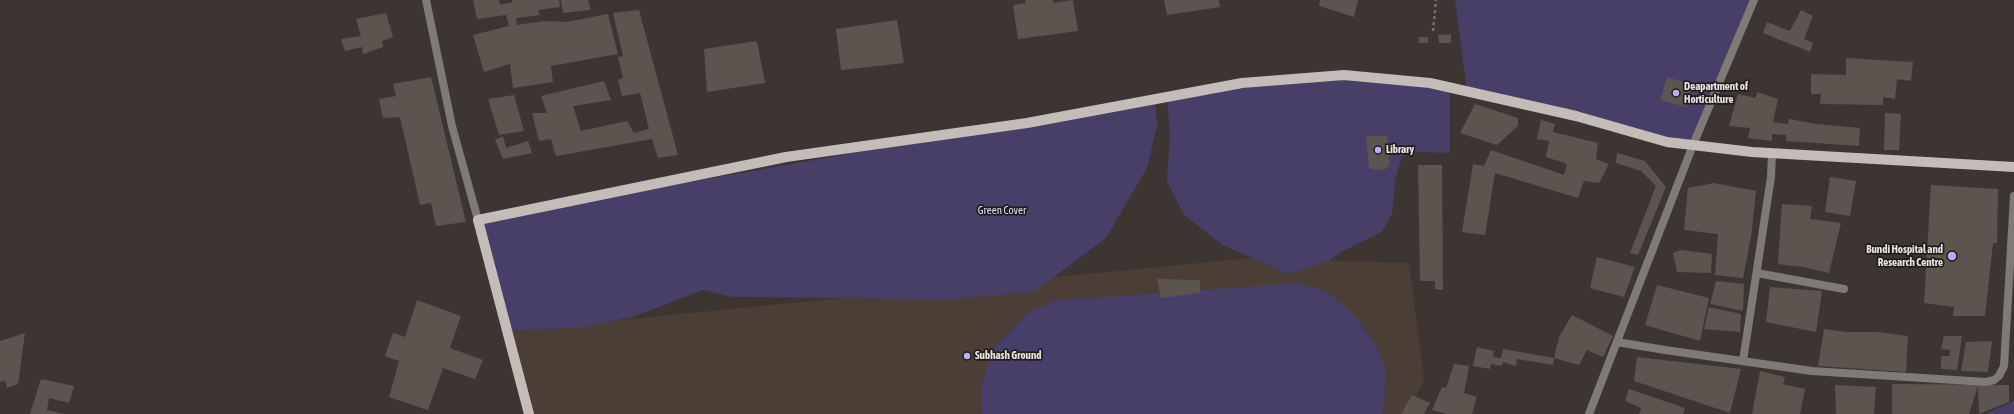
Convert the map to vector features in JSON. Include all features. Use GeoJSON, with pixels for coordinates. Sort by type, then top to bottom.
{"type":"FeatureCollection","features":[{"type":"Feature","properties":{"kind":"main road"},"geometry":{"type":"LineString","coordinates":[[528,414],[478,220],[786,157],[1027,123],[1242,83],[1344,75],[1430,83],[1576,116],[1667,142],[1772,153],[2014,167]]}},
{"type":"Feature","properties":{"kind":"street"},"geometry":{"type":"LineString","coordinates":[[426,0],[452,126],[478,220]]}},
{"type":"Feature","properties":{"kind":"street"},"geometry":{"type":"LineString","coordinates":[[1589,414],[1694,145],[1754,0]]}},
{"type":"Feature","properties":{"kind":"street"},"geometry":{"type":"LineString","coordinates":[[1743,361],[1771,177],[1772,153]]}},
{"type":"Feature","properties":{"kind":"street"},"geometry":{"type":"LineString","coordinates":[[1617,342],[1812,370],[1986,382],[1994,380],[2000,376],[2004,366],[2010,326],[2014,196]]}},
{"type":"Feature","properties":{"kind":"street"},"geometry":{"type":"LineString","coordinates":[[1757,273],[1844,289]]}},
{"type":"Feature","properties":{"kind":"path"},"geometry":{"type":"LineString","coordinates":[[1433,30],[1436,0]]}},
{"type":"Feature","properties":{"kind":"shaded area","name":"Subhash Ground"},"geometry":{"type":"Polygon","coordinates":[[[1250,258],[1409,263],[1424,380],[1408,414],[529,414],[507,331],[1250,258]]]}},
{"type":"Feature","properties":{"kind":"green space"},"geometry":{"type":"Polygon","coordinates":[[[1455,0],[1754,0],[1693,145],[1467,91],[1455,0]]]}},
{"type":"Feature","properties":{"kind":"green space"},"geometry":{"type":"Polygon","coordinates":[[[1344,75],[1450,87],[1450,153],[1420,152],[1402,156],[1395,181],[1392,214],[1382,232],[1343,251],[1327,262],[1289,274],[1224,246],[1184,215],[1167,181],[1170,136],[1167,97],[1344,75]]]}},
{"type":"Feature","properties":{"kind":"green space","name":"Green Cover"},"geometry":{"type":"Polygon","coordinates":[[[1155,99],[1157,126],[1147,168],[1106,238],[1034,292],[943,300],[732,297],[703,290],[632,317],[584,327],[507,331],[478,220],[1155,99]]]}},
{"type":"Feature","properties":{"kind":"green space"},"geometry":{"type":"Polygon","coordinates":[[[1296,283],[1326,291],[1353,314],[1375,343],[1386,371],[1384,403],[1381,414],[982,414],[981,385],[994,348],[1029,312],[1053,301],[1296,283]]]}},
{"type":"Feature","properties":{"kind":"green space"},"geometry":{"type":"Polygon","coordinates":[[[2014,401],[2014,414],[1985,414],[2014,401]]]}},
{"type":"Feature","properties":{"kind":"building"},"geometry":{"type":"Polygon","coordinates":[[[473,0],[499,0],[500,5],[513,2],[512,0],[559,0],[560,7],[538,10],[540,15],[516,18],[517,25],[545,21],[566,22],[608,14],[618,54],[551,66],[553,82],[513,88],[510,64],[484,72],[473,35],[509,26],[506,15],[477,19],[473,0]]]}},
{"type":"Feature","properties":{"kind":"building"},"geometry":{"type":"Polygon","coordinates":[[[561,0],[588,0],[591,10],[563,13],[561,0]]]}},
{"type":"Feature","properties":{"kind":"building"},"geometry":{"type":"Polygon","coordinates":[[[1025,0],[1053,0],[1053,3],[1073,0],[1078,31],[1018,39],[1013,5],[1026,3],[1025,0]]]}},
{"type":"Feature","properties":{"kind":"building"},"geometry":{"type":"Polygon","coordinates":[[[1164,0],[1219,0],[1220,7],[1167,15],[1164,0]]]}},
{"type":"Feature","properties":{"kind":"building"},"geometry":{"type":"Polygon","coordinates":[[[1320,0],[1358,0],[1354,17],[1319,6],[1320,0]]]}},
{"type":"Feature","properties":{"kind":"building"},"geometry":{"type":"Polygon","coordinates":[[[639,10],[678,155],[658,158],[652,139],[556,156],[551,139],[539,141],[532,113],[547,113],[541,96],[604,81],[611,100],[573,106],[581,131],[627,121],[634,133],[649,129],[640,93],[622,96],[618,80],[623,78],[618,57],[623,56],[613,13],[639,10]]]}},
{"type":"Feature","properties":{"kind":"building"},"geometry":{"type":"Polygon","coordinates":[[[1801,10],[1813,16],[1804,39],[1813,43],[1810,52],[1763,33],[1767,22],[1790,31],[1801,10]]]}},
{"type":"Feature","properties":{"kind":"building"},"geometry":{"type":"Polygon","coordinates":[[[386,13],[393,37],[382,41],[383,47],[363,54],[362,47],[345,51],[341,39],[361,36],[356,19],[386,13]]]}},
{"type":"Feature","properties":{"kind":"building"},"geometry":{"type":"Polygon","coordinates":[[[897,20],[904,63],[841,70],[836,29],[897,20]]]}},
{"type":"Feature","properties":{"kind":"building"},"geometry":{"type":"Polygon","coordinates":[[[1451,34],[1451,43],[1439,43],[1438,35],[1451,34]]]}},
{"type":"Feature","properties":{"kind":"building"},"geometry":{"type":"Polygon","coordinates":[[[1419,37],[1428,37],[1428,43],[1419,43],[1419,37]]]}},
{"type":"Feature","properties":{"kind":"building"},"geometry":{"type":"Polygon","coordinates":[[[757,41],[765,83],[707,92],[704,49],[757,41]]]}},
{"type":"Feature","properties":{"kind":"building"},"geometry":{"type":"Polygon","coordinates":[[[1846,58],[1913,62],[1911,81],[1897,79],[1895,99],[1883,97],[1883,105],[1820,104],[1821,94],[1811,94],[1811,74],[1846,75],[1846,58]]]}},
{"type":"Feature","properties":{"kind":"building"},"geometry":{"type":"Polygon","coordinates":[[[431,77],[466,222],[436,226],[431,203],[420,205],[400,117],[383,118],[379,99],[396,96],[393,84],[431,77]]]}},
{"type":"Feature","properties":{"kind":"building","name":"Deapartment of Horticulture"},"geometry":{"type":"Polygon","coordinates":[[[1667,77],[1693,85],[1686,107],[1660,100],[1667,77]]]}},
{"type":"Feature","properties":{"kind":"building"},"geometry":{"type":"Polygon","coordinates":[[[1757,92],[1778,99],[1773,122],[1788,124],[1789,119],[1816,124],[1860,128],[1859,146],[1786,141],[1786,135],[1772,134],[1772,141],[1748,138],[1750,128],[1729,126],[1738,94],[1756,98],[1757,92]]]}},
{"type":"Feature","properties":{"kind":"building"},"geometry":{"type":"Polygon","coordinates":[[[514,95],[524,131],[499,135],[488,99],[514,95]]]}},
{"type":"Feature","properties":{"kind":"building"},"geometry":{"type":"Polygon","coordinates":[[[1475,104],[1518,118],[1518,126],[1497,145],[1460,133],[1475,104]]]}},
{"type":"Feature","properties":{"kind":"building"},"geometry":{"type":"Polygon","coordinates":[[[1885,113],[1901,114],[1899,150],[1884,150],[1885,113]]]}},
{"type":"Feature","properties":{"kind":"building"},"geometry":{"type":"Polygon","coordinates":[[[1541,120],[1555,124],[1553,132],[1598,143],[1596,159],[1609,164],[1599,183],[1584,181],[1578,198],[1495,173],[1485,235],[1462,232],[1473,164],[1484,166],[1491,150],[1564,175],[1567,164],[1546,157],[1549,141],[1537,139],[1541,120]]]}},
{"type":"Feature","properties":{"kind":"building"},"geometry":{"type":"Polygon","coordinates":[[[503,136],[506,148],[528,141],[532,153],[503,159],[495,140],[503,136]]]}},
{"type":"Feature","properties":{"kind":"building","name":"Library"},"geometry":{"type":"Polygon","coordinates":[[[1366,136],[1387,136],[1390,164],[1386,169],[1378,170],[1369,168],[1366,136]]]}},
{"type":"Feature","properties":{"kind":"building"},"geometry":{"type":"Polygon","coordinates":[[[1617,153],[1645,161],[1666,187],[1638,255],[1630,253],[1656,186],[1641,171],[1616,163],[1617,153]]]}},
{"type":"Feature","properties":{"kind":"building"},"geometry":{"type":"Polygon","coordinates":[[[1418,165],[1442,165],[1443,290],[1435,289],[1435,281],[1420,281],[1418,165]]]}},
{"type":"Feature","properties":{"kind":"building"},"geometry":{"type":"Polygon","coordinates":[[[1830,177],[1856,181],[1850,216],[1825,212],[1830,177]]]}},
{"type":"Feature","properties":{"kind":"building"},"geometry":{"type":"Polygon","coordinates":[[[1714,183],[1756,191],[1751,237],[1743,278],[1715,275],[1718,234],[1684,230],[1688,188],[1714,183]]]}},
{"type":"Feature","properties":{"kind":"building"},"geometry":{"type":"Polygon","coordinates":[[[1931,185],[1998,189],[1997,243],[1993,243],[1985,316],[1953,316],[1954,307],[1924,303],[1931,185]]]}},
{"type":"Feature","properties":{"kind":"building"},"geometry":{"type":"Polygon","coordinates":[[[1782,204],[1812,206],[1810,219],[1841,223],[1829,273],[1803,267],[1778,264],[1782,204]]]}},
{"type":"Feature","properties":{"kind":"building"},"geometry":{"type":"Polygon","coordinates":[[[1681,250],[1712,254],[1711,273],[1677,272],[1673,253],[1681,250]]]}},
{"type":"Feature","properties":{"kind":"building"},"geometry":{"type":"Polygon","coordinates":[[[1597,257],[1635,267],[1624,297],[1590,288],[1597,257]]]}},
{"type":"Feature","properties":{"kind":"building"},"geometry":{"type":"Polygon","coordinates":[[[1157,279],[1200,280],[1200,293],[1161,298],[1157,279]]]}},
{"type":"Feature","properties":{"kind":"building"},"geometry":{"type":"Polygon","coordinates":[[[1716,281],[1744,284],[1743,311],[1710,304],[1716,281]]]}},
{"type":"Feature","properties":{"kind":"building"},"geometry":{"type":"Polygon","coordinates":[[[1657,285],[1709,298],[1700,341],[1645,325],[1657,285]]]}},
{"type":"Feature","properties":{"kind":"building"},"geometry":{"type":"Polygon","coordinates":[[[1770,287],[1822,291],[1816,332],[1766,322],[1770,287]]]}},
{"type":"Feature","properties":{"kind":"building"},"geometry":{"type":"Polygon","coordinates":[[[417,300],[461,316],[450,348],[483,360],[475,379],[443,368],[428,410],[389,397],[399,361],[385,356],[393,333],[405,337],[417,300]]]}},
{"type":"Feature","properties":{"kind":"building"},"geometry":{"type":"Polygon","coordinates":[[[1709,307],[1741,314],[1740,332],[1704,329],[1709,307]]]}},
{"type":"Feature","properties":{"kind":"building"},"geometry":{"type":"Polygon","coordinates":[[[1572,315],[1613,336],[1603,357],[1587,350],[1579,365],[1554,358],[1559,337],[1572,315]]]}},
{"type":"Feature","properties":{"kind":"building"},"geometry":{"type":"Polygon","coordinates":[[[1824,329],[1846,332],[1877,332],[1908,336],[1906,372],[1818,366],[1824,329]]]}},
{"type":"Feature","properties":{"kind":"building"},"geometry":{"type":"Polygon","coordinates":[[[25,333],[18,384],[7,388],[5,381],[0,382],[0,341],[25,333]]]}},
{"type":"Feature","properties":{"kind":"building"},"geometry":{"type":"Polygon","coordinates":[[[1944,336],[1962,336],[1957,370],[1941,369],[1941,356],[1949,356],[1951,350],[1941,349],[1944,336]]]}},
{"type":"Feature","properties":{"kind":"building"},"geometry":{"type":"Polygon","coordinates":[[[1992,341],[1988,372],[1961,371],[1966,342],[1992,341]]]}},
{"type":"Feature","properties":{"kind":"building"},"geometry":{"type":"Polygon","coordinates":[[[1477,347],[1494,351],[1493,357],[1501,358],[1503,349],[1554,358],[1553,365],[1517,359],[1516,366],[1503,362],[1502,366],[1491,364],[1490,369],[1473,366],[1477,347]]]}},
{"type":"Feature","properties":{"kind":"building"},"geometry":{"type":"Polygon","coordinates":[[[1637,357],[1741,369],[1730,413],[1634,381],[1637,357]]]}},
{"type":"Feature","properties":{"kind":"building"},"geometry":{"type":"Polygon","coordinates":[[[1454,364],[1469,366],[1464,393],[1477,397],[1472,414],[1447,414],[1432,410],[1442,387],[1446,388],[1454,364]]]}},
{"type":"Feature","properties":{"kind":"building"},"geometry":{"type":"Polygon","coordinates":[[[1760,371],[1785,377],[1783,384],[1805,389],[1800,414],[1752,414],[1760,371]]]}},
{"type":"Feature","properties":{"kind":"building"},"geometry":{"type":"Polygon","coordinates":[[[41,379],[74,386],[69,403],[49,398],[47,410],[64,414],[30,414],[41,379]]]}},
{"type":"Feature","properties":{"kind":"building"},"geometry":{"type":"Polygon","coordinates":[[[1892,384],[2009,385],[2009,402],[1979,414],[1978,386],[1969,414],[1892,414],[1892,384]]]}},
{"type":"Feature","properties":{"kind":"building"},"geometry":{"type":"Polygon","coordinates":[[[1835,385],[1876,387],[1874,414],[1836,414],[1835,385]]]}},
{"type":"Feature","properties":{"kind":"building"},"geometry":{"type":"Polygon","coordinates":[[[1629,389],[1685,408],[1683,414],[1639,414],[1641,408],[1625,401],[1629,389]]]}},
{"type":"Feature","properties":{"kind":"building"},"geometry":{"type":"Polygon","coordinates":[[[1412,395],[1430,403],[1424,414],[1401,414],[1412,395]]]}},
{"type":"Feature","properties":{"kind":"place","name":"Deapartment of Horticulture"},"geometry":{"type":"Point","coordinates":[1676,93]}},
{"type":"Feature","properties":{"kind":"place","name":"Library"},"geometry":{"type":"Point","coordinates":[1378,150]}},
{"type":"Feature","properties":{"kind":"place","name":"Bundi Hospital and Research Centre"},"geometry":{"type":"Point","coordinates":[1952,256]}},
{"type":"Feature","properties":{"kind":"place","name":"Subhash Ground"},"geometry":{"type":"Point","coordinates":[967,356]}}]}
